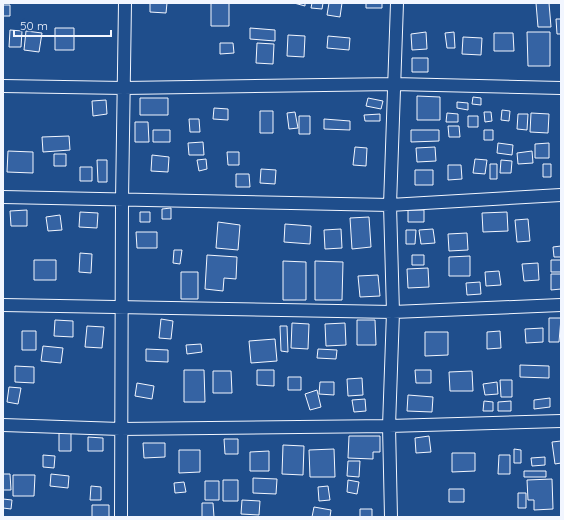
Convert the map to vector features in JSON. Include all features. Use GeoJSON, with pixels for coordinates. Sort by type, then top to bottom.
{"type":"FeatureCollection","features":[{"type":"Feature","properties":{"kind":"street"},"geometry":{"type":"LineString","coordinates":[[121,517],[120,429],[125,3]]}},
{"type":"Feature","properties":{"kind":"street"},"geometry":{"type":"LineString","coordinates":[[390,517],[389,426],[393,312],[390,205],[397,3]]}},
{"type":"Feature","properties":{"kind":"street"},"geometry":{"type":"LineString","coordinates":[[3,86],[124,88],[394,84],[561,88]]}},
{"type":"Feature","properties":{"kind":"street"},"geometry":{"type":"LineString","coordinates":[[3,197],[390,205],[561,195]]}},
{"type":"Feature","properties":{"kind":"street"},"geometry":{"type":"LineString","coordinates":[[3,305],[393,312],[561,304]]}},
{"type":"Feature","properties":{"kind":"street"},"geometry":{"type":"LineString","coordinates":[[3,425],[120,429],[389,426],[561,421]]}},
{"type":"Feature","properties":{"kind":"building"},"geometry":{"type":"Polygon","coordinates":[[[150,3],[167,3],[166,13],[150,12],[150,3]]]}},
{"type":"Feature","properties":{"kind":"building"},"geometry":{"type":"Polygon","coordinates":[[[211,3],[229,3],[229,26],[211,26],[211,3]]]}},
{"type":"Feature","properties":{"kind":"building"},"geometry":{"type":"Polygon","coordinates":[[[294,3],[305,3],[305,6],[294,3]]]}},
{"type":"Feature","properties":{"kind":"building"},"geometry":{"type":"Polygon","coordinates":[[[312,3],[323,3],[322,9],[311,8],[312,3]]]}},
{"type":"Feature","properties":{"kind":"building"},"geometry":{"type":"Polygon","coordinates":[[[329,3],[342,3],[340,17],[327,15],[329,3]]]}},
{"type":"Feature","properties":{"kind":"building"},"geometry":{"type":"Polygon","coordinates":[[[366,3],[382,3],[382,8],[366,8],[366,3]]]}},
{"type":"Feature","properties":{"kind":"building"},"geometry":{"type":"Polygon","coordinates":[[[536,3],[549,3],[551,27],[538,27],[536,3]]]}},
{"type":"Feature","properties":{"kind":"building"},"geometry":{"type":"Polygon","coordinates":[[[3,5],[10,5],[10,16],[3,16],[3,5]]]}},
{"type":"Feature","properties":{"kind":"building"},"geometry":{"type":"Polygon","coordinates":[[[556,19],[561,19],[561,34],[557,34],[556,19]]]}},
{"type":"Feature","properties":{"kind":"building"},"geometry":{"type":"Polygon","coordinates":[[[55,28],[74,28],[74,50],[55,50],[55,28]]]}},
{"type":"Feature","properties":{"kind":"building"},"geometry":{"type":"Polygon","coordinates":[[[250,28],[275,30],[275,41],[250,39],[250,28]]]}},
{"type":"Feature","properties":{"kind":"building"},"geometry":{"type":"Polygon","coordinates":[[[10,30],[22,31],[21,47],[9,47],[10,30]]]}},
{"type":"Feature","properties":{"kind":"building"},"geometry":{"type":"Polygon","coordinates":[[[26,31],[42,33],[39,52],[24,50],[26,31]]]}},
{"type":"Feature","properties":{"kind":"building"},"geometry":{"type":"Polygon","coordinates":[[[426,32],[427,49],[412,50],[411,34],[426,32]]]}},
{"type":"Feature","properties":{"kind":"building"},"geometry":{"type":"Polygon","coordinates":[[[454,32],[455,48],[447,48],[445,33],[454,32]]]}},
{"type":"Feature","properties":{"kind":"building"},"geometry":{"type":"Polygon","coordinates":[[[527,32],[550,32],[550,66],[528,66],[527,32]]]}},
{"type":"Feature","properties":{"kind":"building"},"geometry":{"type":"Polygon","coordinates":[[[494,33],[513,33],[514,51],[494,51],[494,33]]]}},
{"type":"Feature","properties":{"kind":"building"},"geometry":{"type":"Polygon","coordinates":[[[288,35],[305,36],[304,57],[287,56],[288,35]]]}},
{"type":"Feature","properties":{"kind":"building"},"geometry":{"type":"Polygon","coordinates":[[[328,36],[350,38],[349,50],[327,48],[328,36]]]}},
{"type":"Feature","properties":{"kind":"building"},"geometry":{"type":"Polygon","coordinates":[[[463,37],[482,38],[481,55],[462,54],[463,37]]]}},
{"type":"Feature","properties":{"kind":"building"},"geometry":{"type":"Polygon","coordinates":[[[220,43],[233,43],[234,53],[220,54],[220,43]]]}},
{"type":"Feature","properties":{"kind":"building"},"geometry":{"type":"Polygon","coordinates":[[[257,43],[274,44],[273,64],[256,63],[257,43]]]}},
{"type":"Feature","properties":{"kind":"building"},"geometry":{"type":"Polygon","coordinates":[[[412,58],[428,58],[428,72],[412,72],[412,58]]]}},
{"type":"Feature","properties":{"kind":"building"},"geometry":{"type":"Polygon","coordinates":[[[417,96],[440,97],[440,120],[417,120],[417,96]]]}},
{"type":"Feature","properties":{"kind":"building"},"geometry":{"type":"Polygon","coordinates":[[[473,97],[481,98],[481,105],[472,104],[473,97]]]}},
{"type":"Feature","properties":{"kind":"building"},"geometry":{"type":"Polygon","coordinates":[[[140,98],[168,98],[168,115],[140,115],[140,98]]]}},
{"type":"Feature","properties":{"kind":"building"},"geometry":{"type":"Polygon","coordinates":[[[368,98],[383,101],[381,109],[366,106],[368,98]]]}},
{"type":"Feature","properties":{"kind":"building"},"geometry":{"type":"Polygon","coordinates":[[[106,100],[107,114],[93,116],[92,101],[106,100]]]}},
{"type":"Feature","properties":{"kind":"building"},"geometry":{"type":"Polygon","coordinates":[[[457,102],[468,103],[468,110],[457,108],[457,102]]]}},
{"type":"Feature","properties":{"kind":"building"},"geometry":{"type":"Polygon","coordinates":[[[214,108],[228,109],[228,120],[213,119],[214,108]]]}},
{"type":"Feature","properties":{"kind":"building"},"geometry":{"type":"Polygon","coordinates":[[[502,110],[510,111],[509,121],[501,120],[502,110]]]}},
{"type":"Feature","properties":{"kind":"building"},"geometry":{"type":"Polygon","coordinates":[[[260,111],[273,111],[273,133],[260,133],[260,111]]]}},
{"type":"Feature","properties":{"kind":"building"},"geometry":{"type":"Polygon","coordinates":[[[295,112],[298,128],[289,129],[287,113],[295,112]]]}},
{"type":"Feature","properties":{"kind":"building"},"geometry":{"type":"Polygon","coordinates":[[[484,112],[491,112],[492,121],[485,122],[484,112]]]}},
{"type":"Feature","properties":{"kind":"building"},"geometry":{"type":"Polygon","coordinates":[[[447,113],[458,114],[458,122],[446,122],[447,113]]]}},
{"type":"Feature","properties":{"kind":"building"},"geometry":{"type":"Polygon","coordinates":[[[531,113],[549,114],[548,133],[530,132],[531,113]]]}},
{"type":"Feature","properties":{"kind":"building"},"geometry":{"type":"Polygon","coordinates":[[[380,114],[380,121],[365,121],[364,115],[380,114]]]}},
{"type":"Feature","properties":{"kind":"building"},"geometry":{"type":"Polygon","coordinates":[[[518,114],[528,114],[527,130],[517,129],[518,114]]]}},
{"type":"Feature","properties":{"kind":"building"},"geometry":{"type":"Polygon","coordinates":[[[299,116],[310,116],[310,134],[299,134],[299,116]]]}},
{"type":"Feature","properties":{"kind":"building"},"geometry":{"type":"Polygon","coordinates":[[[468,116],[478,116],[478,127],[468,127],[468,116]]]}},
{"type":"Feature","properties":{"kind":"building"},"geometry":{"type":"Polygon","coordinates":[[[189,119],[199,119],[200,132],[190,132],[189,119]]]}},
{"type":"Feature","properties":{"kind":"building"},"geometry":{"type":"Polygon","coordinates":[[[324,119],[350,121],[350,130],[324,129],[324,119]]]}},
{"type":"Feature","properties":{"kind":"building"},"geometry":{"type":"Polygon","coordinates":[[[135,122],[148,122],[149,142],[135,142],[135,122]]]}},
{"type":"Feature","properties":{"kind":"building"},"geometry":{"type":"Polygon","coordinates":[[[448,126],[459,126],[460,137],[449,137],[448,126]]]}},
{"type":"Feature","properties":{"kind":"building"},"geometry":{"type":"Polygon","coordinates":[[[153,130],[170,130],[170,142],[153,142],[153,130]]]}},
{"type":"Feature","properties":{"kind":"building"},"geometry":{"type":"Polygon","coordinates":[[[411,130],[439,130],[439,141],[411,142],[411,130]]]}},
{"type":"Feature","properties":{"kind":"building"},"geometry":{"type":"Polygon","coordinates":[[[484,130],[493,130],[493,140],[484,140],[484,130]]]}},
{"type":"Feature","properties":{"kind":"building"},"geometry":{"type":"Polygon","coordinates":[[[69,136],[70,150],[43,152],[42,137],[69,136]]]}},
{"type":"Feature","properties":{"kind":"building"},"geometry":{"type":"Polygon","coordinates":[[[203,142],[204,155],[189,155],[188,143],[203,142]]]}},
{"type":"Feature","properties":{"kind":"building"},"geometry":{"type":"Polygon","coordinates":[[[498,143],[513,145],[512,155],[497,153],[498,143]]]}},
{"type":"Feature","properties":{"kind":"building"},"geometry":{"type":"Polygon","coordinates":[[[549,143],[549,158],[535,158],[535,144],[549,143]]]}},
{"type":"Feature","properties":{"kind":"building"},"geometry":{"type":"Polygon","coordinates":[[[355,147],[367,148],[366,166],[353,165],[355,147]]]}},
{"type":"Feature","properties":{"kind":"building"},"geometry":{"type":"Polygon","coordinates":[[[435,147],[436,161],[417,162],[416,148],[435,147]]]}},
{"type":"Feature","properties":{"kind":"building"},"geometry":{"type":"Polygon","coordinates":[[[8,151],[33,152],[33,173],[7,172],[8,151]]]}},
{"type":"Feature","properties":{"kind":"building"},"geometry":{"type":"Polygon","coordinates":[[[532,151],[533,163],[518,164],[517,153],[532,151]]]}},
{"type":"Feature","properties":{"kind":"building"},"geometry":{"type":"Polygon","coordinates":[[[227,152],[239,152],[239,165],[228,165],[227,152]]]}},
{"type":"Feature","properties":{"kind":"building"},"geometry":{"type":"Polygon","coordinates":[[[54,154],[66,154],[66,166],[54,166],[54,154]]]}},
{"type":"Feature","properties":{"kind":"building"},"geometry":{"type":"Polygon","coordinates":[[[152,155],[169,157],[168,172],[151,171],[152,155]]]}},
{"type":"Feature","properties":{"kind":"building"},"geometry":{"type":"Polygon","coordinates":[[[206,159],[207,169],[199,171],[197,160],[206,159]]]}},
{"type":"Feature","properties":{"kind":"building"},"geometry":{"type":"Polygon","coordinates":[[[475,159],[487,160],[485,174],[473,173],[475,159]]]}},
{"type":"Feature","properties":{"kind":"building"},"geometry":{"type":"Polygon","coordinates":[[[97,160],[107,160],[107,182],[98,182],[97,160]]]}},
{"type":"Feature","properties":{"kind":"building"},"geometry":{"type":"Polygon","coordinates":[[[501,160],[512,161],[511,173],[500,173],[501,160]]]}},
{"type":"Feature","properties":{"kind":"building"},"geometry":{"type":"Polygon","coordinates":[[[490,164],[497,164],[497,179],[490,179],[490,164]]]}},
{"type":"Feature","properties":{"kind":"building"},"geometry":{"type":"Polygon","coordinates":[[[543,164],[551,164],[551,177],[543,177],[543,164]]]}},
{"type":"Feature","properties":{"kind":"building"},"geometry":{"type":"Polygon","coordinates":[[[448,165],[461,165],[462,179],[448,180],[448,165]]]}},
{"type":"Feature","properties":{"kind":"building"},"geometry":{"type":"Polygon","coordinates":[[[80,167],[92,167],[92,181],[80,181],[80,167]]]}},
{"type":"Feature","properties":{"kind":"building"},"geometry":{"type":"Polygon","coordinates":[[[261,169],[276,170],[275,184],[260,183],[261,169]]]}},
{"type":"Feature","properties":{"kind":"building"},"geometry":{"type":"Polygon","coordinates":[[[415,170],[433,170],[433,185],[415,185],[415,170]]]}},
{"type":"Feature","properties":{"kind":"building"},"geometry":{"type":"Polygon","coordinates":[[[236,174],[249,174],[250,187],[236,187],[236,174]]]}},
{"type":"Feature","properties":{"kind":"building"},"geometry":{"type":"Polygon","coordinates":[[[171,208],[171,219],[162,219],[162,209],[171,208]]]}},
{"type":"Feature","properties":{"kind":"building"},"geometry":{"type":"Polygon","coordinates":[[[27,210],[27,226],[11,226],[10,211],[27,210]]]}},
{"type":"Feature","properties":{"kind":"building"},"geometry":{"type":"Polygon","coordinates":[[[408,210],[424,210],[424,222],[408,222],[408,210]]]}},
{"type":"Feature","properties":{"kind":"building"},"geometry":{"type":"Polygon","coordinates":[[[80,212],[98,213],[97,228],[79,227],[80,212]]]}},
{"type":"Feature","properties":{"kind":"building"},"geometry":{"type":"Polygon","coordinates":[[[140,212],[150,212],[150,222],[140,222],[140,212]]]}},
{"type":"Feature","properties":{"kind":"building"},"geometry":{"type":"Polygon","coordinates":[[[507,212],[508,231],[483,232],[482,213],[507,212]]]}},
{"type":"Feature","properties":{"kind":"building"},"geometry":{"type":"Polygon","coordinates":[[[60,215],[62,230],[48,231],[46,217],[60,215]]]}},
{"type":"Feature","properties":{"kind":"building"},"geometry":{"type":"Polygon","coordinates":[[[369,217],[371,247],[352,249],[350,218],[369,217]]]}},
{"type":"Feature","properties":{"kind":"building"},"geometry":{"type":"Polygon","coordinates":[[[528,219],[530,241],[517,242],[515,220],[528,219]]]}},
{"type":"Feature","properties":{"kind":"building"},"geometry":{"type":"Polygon","coordinates":[[[218,222],[240,225],[238,250],[216,248],[218,222]]]}},
{"type":"Feature","properties":{"kind":"building"},"geometry":{"type":"Polygon","coordinates":[[[285,224],[311,226],[310,244],[284,242],[285,224]]]}},
{"type":"Feature","properties":{"kind":"building"},"geometry":{"type":"Polygon","coordinates":[[[341,229],[342,248],[325,249],[324,230],[341,229]]]}},
{"type":"Feature","properties":{"kind":"building"},"geometry":{"type":"Polygon","coordinates":[[[433,229],[435,243],[421,244],[419,230],[433,229]]]}},
{"type":"Feature","properties":{"kind":"building"},"geometry":{"type":"Polygon","coordinates":[[[406,230],[416,230],[415,244],[406,244],[406,230]]]}},
{"type":"Feature","properties":{"kind":"building"},"geometry":{"type":"Polygon","coordinates":[[[136,232],[157,232],[157,248],[137,248],[136,232]]]}},
{"type":"Feature","properties":{"kind":"building"},"geometry":{"type":"Polygon","coordinates":[[[467,233],[468,250],[449,251],[448,234],[467,233]]]}},
{"type":"Feature","properties":{"kind":"building"},"geometry":{"type":"Polygon","coordinates":[[[561,246],[561,257],[554,257],[553,247],[561,246]]]}},
{"type":"Feature","properties":{"kind":"building"},"geometry":{"type":"Polygon","coordinates":[[[174,250],[182,250],[180,264],[173,263],[174,250]]]}},
{"type":"Feature","properties":{"kind":"building"},"geometry":{"type":"Polygon","coordinates":[[[80,253],[92,254],[91,273],[79,272],[80,253]]]}},
{"type":"Feature","properties":{"kind":"building"},"geometry":{"type":"Polygon","coordinates":[[[207,255],[237,257],[236,279],[224,278],[223,291],[205,289],[207,255]]]}},
{"type":"Feature","properties":{"kind":"building"},"geometry":{"type":"Polygon","coordinates":[[[412,255],[424,255],[424,265],[412,265],[412,255]]]}},
{"type":"Feature","properties":{"kind":"building"},"geometry":{"type":"Polygon","coordinates":[[[470,256],[470,276],[449,276],[449,257],[470,256]]]}},
{"type":"Feature","properties":{"kind":"building"},"geometry":{"type":"Polygon","coordinates":[[[34,260],[56,260],[56,280],[34,280],[34,260]]]}},
{"type":"Feature","properties":{"kind":"building"},"geometry":{"type":"Polygon","coordinates":[[[551,260],[561,260],[561,272],[551,272],[551,260]]]}},
{"type":"Feature","properties":{"kind":"building"},"geometry":{"type":"Polygon","coordinates":[[[283,261],[306,262],[306,300],[283,300],[283,261]]]}},
{"type":"Feature","properties":{"kind":"building"},"geometry":{"type":"Polygon","coordinates":[[[315,261],[343,262],[342,300],[315,300],[315,261]]]}},
{"type":"Feature","properties":{"kind":"building"},"geometry":{"type":"Polygon","coordinates":[[[538,263],[539,280],[524,281],[522,264],[538,263]]]}},
{"type":"Feature","properties":{"kind":"building"},"geometry":{"type":"Polygon","coordinates":[[[428,268],[429,287],[408,288],[407,269],[428,268]]]}},
{"type":"Feature","properties":{"kind":"building"},"geometry":{"type":"Polygon","coordinates":[[[499,271],[501,285],[486,286],[485,272],[499,271]]]}},
{"type":"Feature","properties":{"kind":"building"},"geometry":{"type":"Polygon","coordinates":[[[181,272],[198,272],[198,299],[181,299],[181,272]]]}},
{"type":"Feature","properties":{"kind":"building"},"geometry":{"type":"Polygon","coordinates":[[[551,274],[561,274],[561,289],[551,290],[551,274]]]}},
{"type":"Feature","properties":{"kind":"building"},"geometry":{"type":"Polygon","coordinates":[[[378,275],[380,296],[360,297],[358,276],[378,275]]]}},
{"type":"Feature","properties":{"kind":"building"},"geometry":{"type":"Polygon","coordinates":[[[480,282],[481,294],[467,295],[466,283],[480,282]]]}},
{"type":"Feature","properties":{"kind":"building"},"geometry":{"type":"Polygon","coordinates":[[[549,318],[561,318],[559,342],[549,342],[549,318]]]}},
{"type":"Feature","properties":{"kind":"building"},"geometry":{"type":"Polygon","coordinates":[[[161,319],[173,321],[171,339],[159,338],[161,319]]]}},
{"type":"Feature","properties":{"kind":"building"},"geometry":{"type":"Polygon","coordinates":[[[55,320],[73,321],[73,337],[54,336],[55,320]]]}},
{"type":"Feature","properties":{"kind":"building"},"geometry":{"type":"Polygon","coordinates":[[[357,320],[375,320],[376,345],[357,345],[357,320]]]}},
{"type":"Feature","properties":{"kind":"building"},"geometry":{"type":"Polygon","coordinates":[[[292,323],[309,324],[308,349],[291,348],[292,323]]]}},
{"type":"Feature","properties":{"kind":"building"},"geometry":{"type":"Polygon","coordinates":[[[345,323],[346,345],[326,346],[325,324],[345,323]]]}},
{"type":"Feature","properties":{"kind":"building"},"geometry":{"type":"Polygon","coordinates":[[[87,326],[104,327],[102,348],[85,347],[87,326]]]}},
{"type":"Feature","properties":{"kind":"building"},"geometry":{"type":"Polygon","coordinates":[[[280,326],[287,326],[288,352],[281,351],[280,326]]]}},
{"type":"Feature","properties":{"kind":"building"},"geometry":{"type":"Polygon","coordinates":[[[543,328],[543,342],[526,343],[525,329],[543,328]]]}},
{"type":"Feature","properties":{"kind":"building"},"geometry":{"type":"Polygon","coordinates":[[[22,331],[36,331],[36,350],[22,350],[22,331]]]}},
{"type":"Feature","properties":{"kind":"building"},"geometry":{"type":"Polygon","coordinates":[[[500,331],[501,348],[487,349],[487,332],[500,331]]]}},
{"type":"Feature","properties":{"kind":"building"},"geometry":{"type":"Polygon","coordinates":[[[425,332],[448,332],[448,355],[425,356],[425,332]]]}},
{"type":"Feature","properties":{"kind":"building"},"geometry":{"type":"Polygon","coordinates":[[[275,339],[277,361],[251,363],[249,341],[275,339]]]}},
{"type":"Feature","properties":{"kind":"building"},"geometry":{"type":"Polygon","coordinates":[[[201,344],[202,352],[187,354],[186,345],[201,344]]]}},
{"type":"Feature","properties":{"kind":"building"},"geometry":{"type":"Polygon","coordinates":[[[43,346],[63,348],[61,363],[41,361],[43,346]]]}},
{"type":"Feature","properties":{"kind":"building"},"geometry":{"type":"Polygon","coordinates":[[[146,349],[168,350],[168,362],[146,361],[146,349]]]}},
{"type":"Feature","properties":{"kind":"building"},"geometry":{"type":"Polygon","coordinates":[[[318,349],[337,350],[336,359],[317,358],[318,349]]]}},
{"type":"Feature","properties":{"kind":"building"},"geometry":{"type":"Polygon","coordinates":[[[520,365],[549,366],[549,378],[520,377],[520,365]]]}},
{"type":"Feature","properties":{"kind":"building"},"geometry":{"type":"Polygon","coordinates":[[[15,366],[34,367],[34,383],[15,382],[15,366]]]}},
{"type":"Feature","properties":{"kind":"building"},"geometry":{"type":"Polygon","coordinates":[[[184,370],[204,370],[205,402],[184,402],[184,370]]]}},
{"type":"Feature","properties":{"kind":"building"},"geometry":{"type":"Polygon","coordinates":[[[257,370],[274,370],[274,386],[257,385],[257,370]]]}},
{"type":"Feature","properties":{"kind":"building"},"geometry":{"type":"Polygon","coordinates":[[[415,370],[431,370],[431,383],[416,383],[415,370]]]}},
{"type":"Feature","properties":{"kind":"building"},"geometry":{"type":"Polygon","coordinates":[[[213,371],[231,371],[232,393],[213,393],[213,371]]]}},
{"type":"Feature","properties":{"kind":"building"},"geometry":{"type":"Polygon","coordinates":[[[472,371],[473,391],[450,391],[449,372],[472,371]]]}},
{"type":"Feature","properties":{"kind":"building"},"geometry":{"type":"Polygon","coordinates":[[[288,377],[301,377],[301,390],[288,390],[288,377]]]}},
{"type":"Feature","properties":{"kind":"building"},"geometry":{"type":"Polygon","coordinates":[[[362,378],[363,395],[348,396],[347,379],[362,378]]]}},
{"type":"Feature","properties":{"kind":"building"},"geometry":{"type":"Polygon","coordinates":[[[500,380],[512,380],[512,397],[501,397],[500,380]]]}},
{"type":"Feature","properties":{"kind":"building"},"geometry":{"type":"Polygon","coordinates":[[[320,382],[334,382],[334,395],[319,394],[320,382]]]}},
{"type":"Feature","properties":{"kind":"building"},"geometry":{"type":"Polygon","coordinates":[[[497,382],[498,394],[485,395],[483,384],[497,382]]]}},
{"type":"Feature","properties":{"kind":"building"},"geometry":{"type":"Polygon","coordinates":[[[137,383],[154,386],[152,399],[135,396],[137,383]]]}},
{"type":"Feature","properties":{"kind":"building"},"geometry":{"type":"Polygon","coordinates":[[[9,387],[21,388],[18,404],[7,402],[9,387]]]}},
{"type":"Feature","properties":{"kind":"building"},"geometry":{"type":"Polygon","coordinates":[[[317,390],[321,407],[310,410],[305,394],[317,390]]]}},
{"type":"Feature","properties":{"kind":"building"},"geometry":{"type":"Polygon","coordinates":[[[408,395],[433,397],[432,412],[407,411],[408,395]]]}},
{"type":"Feature","properties":{"kind":"building"},"geometry":{"type":"Polygon","coordinates":[[[550,398],[550,407],[534,409],[534,400],[550,398]]]}},
{"type":"Feature","properties":{"kind":"building"},"geometry":{"type":"Polygon","coordinates":[[[365,399],[366,411],[354,412],[352,400],[365,399]]]}},
{"type":"Feature","properties":{"kind":"building"},"geometry":{"type":"Polygon","coordinates":[[[484,401],[493,402],[493,411],[483,411],[484,401]]]}},
{"type":"Feature","properties":{"kind":"building"},"geometry":{"type":"Polygon","coordinates":[[[511,401],[511,411],[498,411],[498,402],[511,401]]]}},
{"type":"Feature","properties":{"kind":"building"},"geometry":{"type":"Polygon","coordinates":[[[59,433],[71,433],[71,451],[59,451],[59,433]]]}},
{"type":"Feature","properties":{"kind":"building"},"geometry":{"type":"Polygon","coordinates":[[[349,436],[380,436],[380,452],[373,452],[373,459],[348,458],[349,436]]]}},
{"type":"Feature","properties":{"kind":"building"},"geometry":{"type":"Polygon","coordinates":[[[429,436],[431,452],[416,453],[415,438],[429,436]]]}},
{"type":"Feature","properties":{"kind":"building"},"geometry":{"type":"Polygon","coordinates":[[[88,437],[103,438],[103,451],[88,451],[88,437]]]}},
{"type":"Feature","properties":{"kind":"building"},"geometry":{"type":"Polygon","coordinates":[[[224,439],[238,439],[238,454],[225,454],[224,439]]]}},
{"type":"Feature","properties":{"kind":"building"},"geometry":{"type":"Polygon","coordinates":[[[561,441],[561,463],[555,464],[552,442],[561,441]]]}},
{"type":"Feature","properties":{"kind":"building"},"geometry":{"type":"Polygon","coordinates":[[[143,443],[165,443],[165,457],[144,458],[143,443]]]}},
{"type":"Feature","properties":{"kind":"building"},"geometry":{"type":"Polygon","coordinates":[[[283,445],[304,446],[303,475],[282,474],[283,445]]]}},
{"type":"Feature","properties":{"kind":"building"},"geometry":{"type":"Polygon","coordinates":[[[334,449],[335,477],[310,477],[309,450],[334,449]]]}},
{"type":"Feature","properties":{"kind":"building"},"geometry":{"type":"Polygon","coordinates":[[[514,449],[521,450],[521,463],[514,463],[514,449]]]}},
{"type":"Feature","properties":{"kind":"building"},"geometry":{"type":"Polygon","coordinates":[[[179,450],[200,450],[200,472],[179,473],[179,450]]]}},
{"type":"Feature","properties":{"kind":"building"},"geometry":{"type":"Polygon","coordinates":[[[269,451],[269,471],[250,471],[250,452],[269,451]]]}},
{"type":"Feature","properties":{"kind":"building"},"geometry":{"type":"Polygon","coordinates":[[[452,453],[475,453],[475,471],[452,472],[452,453]]]}},
{"type":"Feature","properties":{"kind":"building"},"geometry":{"type":"Polygon","coordinates":[[[43,455],[55,456],[54,468],[43,467],[43,455]]]}},
{"type":"Feature","properties":{"kind":"building"},"geometry":{"type":"Polygon","coordinates":[[[499,455],[510,455],[510,474],[498,474],[499,455]]]}},
{"type":"Feature","properties":{"kind":"building"},"geometry":{"type":"Polygon","coordinates":[[[545,457],[545,465],[532,466],[531,458],[545,457]]]}},
{"type":"Feature","properties":{"kind":"building"},"geometry":{"type":"Polygon","coordinates":[[[348,461],[360,461],[359,477],[347,476],[348,461]]]}},
{"type":"Feature","properties":{"kind":"building"},"geometry":{"type":"Polygon","coordinates":[[[524,471],[546,471],[546,477],[524,477],[524,471]]]}},
{"type":"Feature","properties":{"kind":"building"},"geometry":{"type":"Polygon","coordinates":[[[3,474],[10,474],[11,490],[3,490],[3,474]]]}},
{"type":"Feature","properties":{"kind":"building"},"geometry":{"type":"Polygon","coordinates":[[[51,474],[69,476],[68,488],[50,486],[51,474]]]}},
{"type":"Feature","properties":{"kind":"building"},"geometry":{"type":"Polygon","coordinates":[[[13,475],[35,475],[34,496],[13,496],[13,475]]]}},
{"type":"Feature","properties":{"kind":"building"},"geometry":{"type":"Polygon","coordinates":[[[253,478],[277,479],[276,494],[253,493],[253,478]]]}},
{"type":"Feature","properties":{"kind":"building"},"geometry":{"type":"Polygon","coordinates":[[[552,479],[553,509],[534,510],[534,500],[528,500],[527,480],[552,479]]]}},
{"type":"Feature","properties":{"kind":"building"},"geometry":{"type":"Polygon","coordinates":[[[223,480],[238,480],[238,501],[223,501],[223,480]]]}},
{"type":"Feature","properties":{"kind":"building"},"geometry":{"type":"Polygon","coordinates":[[[348,480],[359,482],[357,494],[347,492],[348,480]]]}},
{"type":"Feature","properties":{"kind":"building"},"geometry":{"type":"Polygon","coordinates":[[[205,481],[219,481],[219,500],[205,500],[205,481]]]}},
{"type":"Feature","properties":{"kind":"building"},"geometry":{"type":"Polygon","coordinates":[[[184,482],[186,492],[175,493],[174,483],[184,482]]]}},
{"type":"Feature","properties":{"kind":"building"},"geometry":{"type":"Polygon","coordinates":[[[91,486],[101,487],[101,500],[90,500],[91,486]]]}},
{"type":"Feature","properties":{"kind":"building"},"geometry":{"type":"Polygon","coordinates":[[[328,486],[330,500],[319,501],[318,487],[328,486]]]}},
{"type":"Feature","properties":{"kind":"building"},"geometry":{"type":"Polygon","coordinates":[[[449,489],[464,489],[464,502],[449,502],[449,489]]]}},
{"type":"Feature","properties":{"kind":"building"},"geometry":{"type":"Polygon","coordinates":[[[518,493],[526,493],[526,508],[518,508],[518,493]]]}},
{"type":"Feature","properties":{"kind":"building"},"geometry":{"type":"Polygon","coordinates":[[[3,499],[12,500],[11,509],[3,508],[3,499]]]}},
{"type":"Feature","properties":{"kind":"building"},"geometry":{"type":"Polygon","coordinates":[[[242,500],[260,501],[259,515],[241,514],[242,500]]]}},
{"type":"Feature","properties":{"kind":"building"},"geometry":{"type":"Polygon","coordinates":[[[202,503],[213,503],[214,517],[202,517],[202,503]]]}},
{"type":"Feature","properties":{"kind":"building"},"geometry":{"type":"Polygon","coordinates":[[[92,505],[109,505],[109,517],[92,517],[92,505]]]}},
{"type":"Feature","properties":{"kind":"building"},"geometry":{"type":"Polygon","coordinates":[[[314,507],[331,510],[330,517],[312,517],[314,507]]]}},
{"type":"Feature","properties":{"kind":"building"},"geometry":{"type":"Polygon","coordinates":[[[360,509],[372,509],[372,517],[360,517],[360,509]]]}}]}
